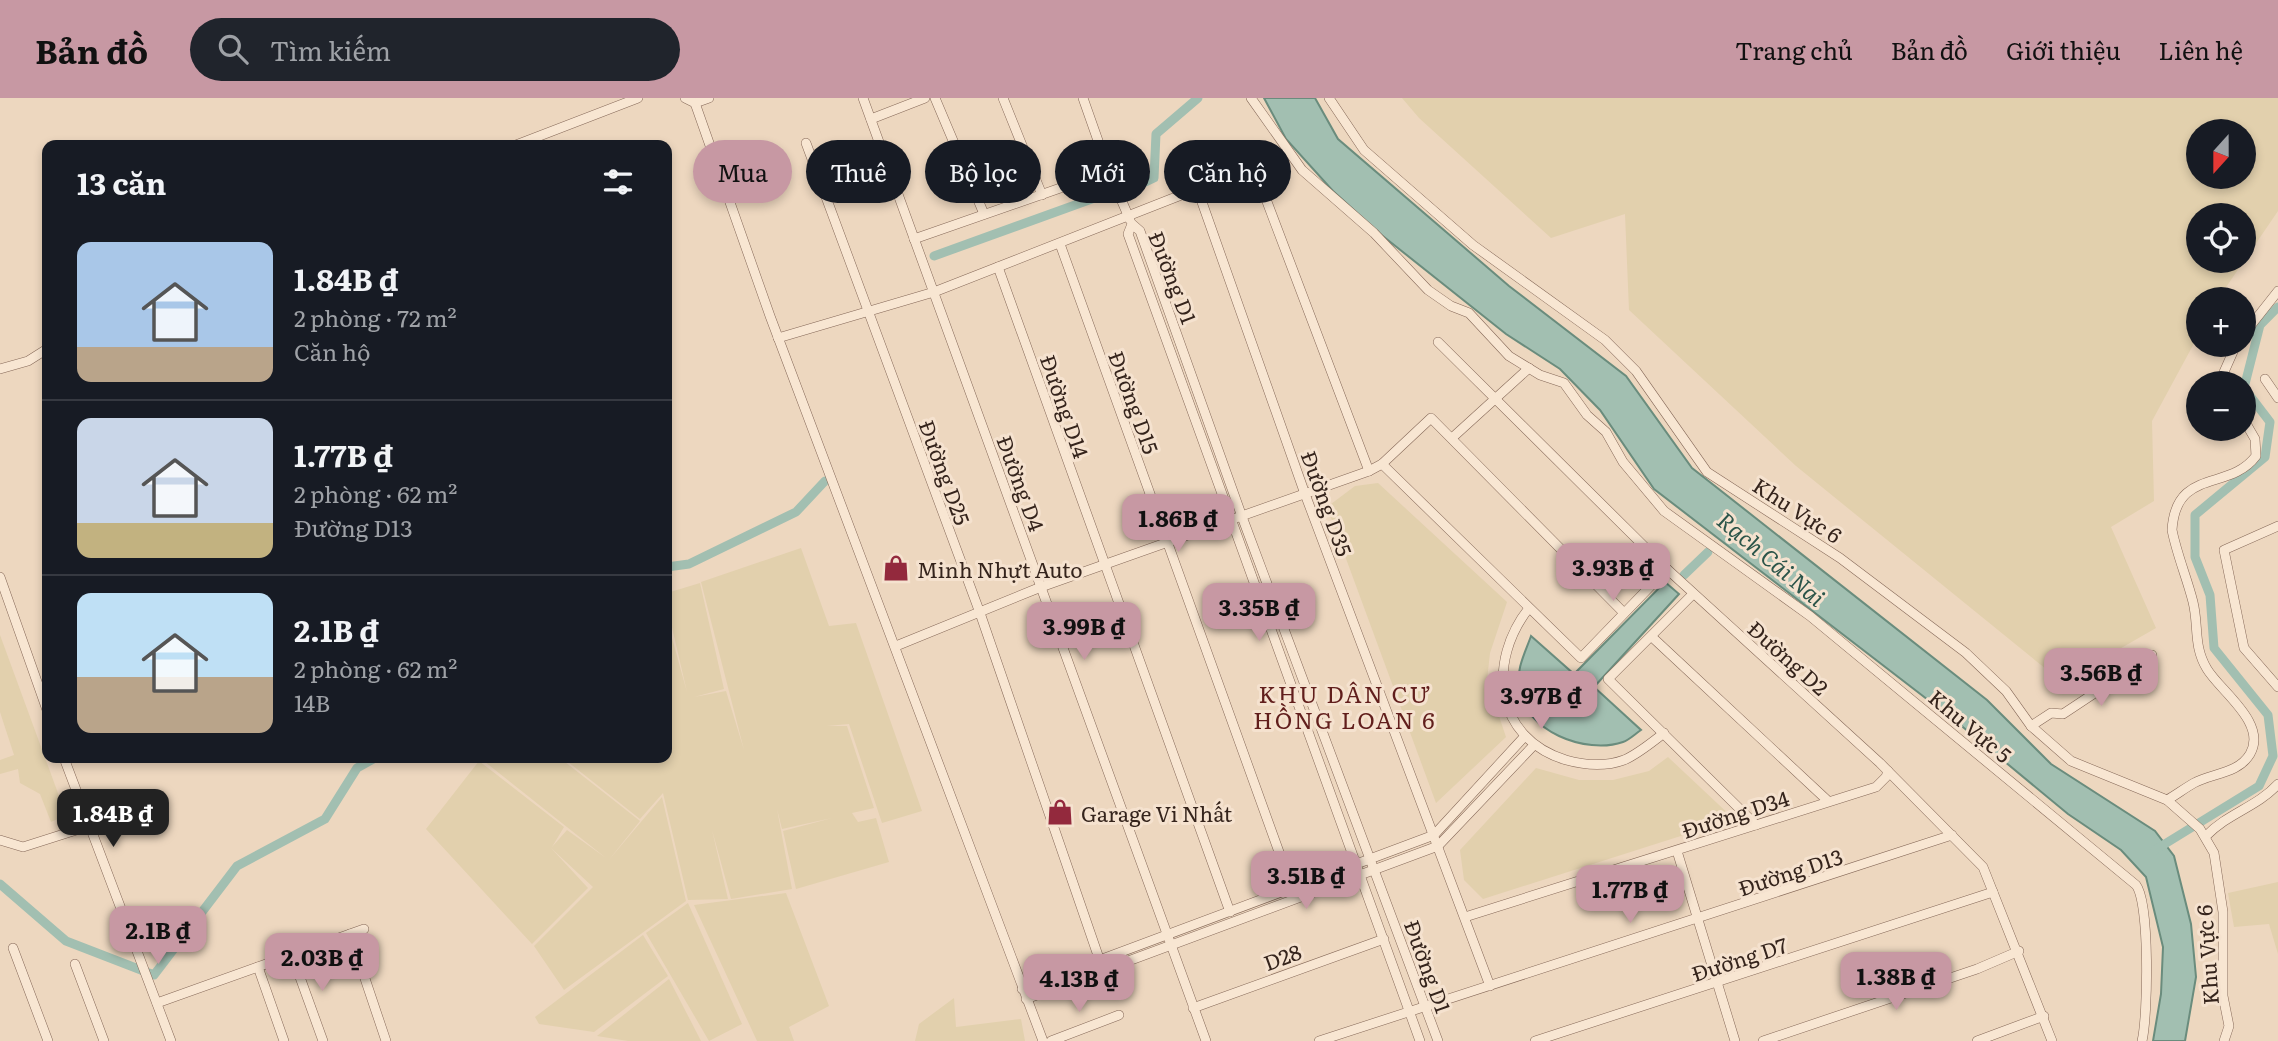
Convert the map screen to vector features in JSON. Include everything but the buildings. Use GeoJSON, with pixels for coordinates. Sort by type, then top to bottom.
{"type":"FeatureCollection","features":[{"type":"Feature","properties":{"kind":"street"},"geometry":{"type":"LineString","coordinates":[[529,140],[638,98]]}},
{"type":"Feature","properties":{"kind":"street"},"geometry":{"type":"LineString","coordinates":[[685,98],[695,103],[778,338],[896,646],[1021,989],[1044,1041]]}},
{"type":"Feature","properties":{"kind":"street"},"geometry":{"type":"LineString","coordinates":[[695,103],[709,98]]}},
{"type":"Feature","properties":{"kind":"street","name":"Đường D4"},"geometry":{"type":"LineString","coordinates":[[863,98],[1206,1041]]}},
{"type":"Feature","properties":{"kind":"street"},"geometry":{"type":"LineString","coordinates":[[871,118],[925,98]]}},
{"type":"Feature","properties":{"kind":"street"},"geometry":{"type":"LineString","coordinates":[[935,98],[984,215]]}},
{"type":"Feature","properties":{"kind":"street"},"geometry":{"type":"LineString","coordinates":[[1003,98],[1042,195]]}},
{"type":"Feature","properties":{"kind":"street"},"geometry":{"type":"LineString","coordinates":[[1083,98],[1098,140]]}},
{"type":"Feature","properties":{"kind":"street","name":"Khu Vực 5"},"geometry":{"type":"LineString","coordinates":[[1251,98],[1310,178],[1374,233],[1428,290],[1451,306],[1469,313],[1509,356],[1564,383],[1587,415],[1606,432],[1646,492],[1664,511],[1811,616],[2136,885],[2142,895],[2146,940],[2142,1041]]}},
{"type":"Feature","properties":{"kind":"street","name":"Khu Vực 6"},"geometry":{"type":"LineString","coordinates":[[1329,98],[1364,150],[1479,249],[1605,340],[1636,371],[1707,472],[1850,565],[1966,653],[2006,691],[2031,726],[2070,761],[2171,803]]}},
{"type":"Feature","properties":{"kind":"street"},"geometry":{"type":"LineString","coordinates":[[914,239],[1055,190]]}},
{"type":"Feature","properties":{"kind":"street","name":"Đường D25"},"geometry":{"type":"LineString","coordinates":[[828,203],[980,613],[1101,965]]}},
{"type":"Feature","properties":{"kind":"street"},"geometry":{"type":"LineString","coordinates":[[1123,203],[1130,220]]}},
{"type":"Feature","properties":{"kind":"street"},"geometry":{"type":"LineString","coordinates":[[778,338],[934,292],[1130,220],[1166,203]]}},
{"type":"Feature","properties":{"kind":"street","name":"Đường D35"},"geometry":{"type":"LineString","coordinates":[[1202,203],[1305,494],[1490,986]]}},
{"type":"Feature","properties":{"kind":"street"},"geometry":{"type":"LineString","coordinates":[[1267,203],[1369,471]]}},
{"type":"Feature","properties":{"kind":"street","name":"Đường D1"},"geometry":{"type":"LineString","coordinates":[[1130,220],[1140,231],[1241,513],[1438,1041]]}},
{"type":"Feature","properties":{"kind":"street","name":"Đường D1"},"geometry":{"type":"LineString","coordinates":[[1130,220],[1128,234],[1420,1041]]}},
{"type":"Feature","properties":{"kind":"street","name":"Đường D15"},"geometry":{"type":"LineString","coordinates":[[1060,244],[1293,888]]}},
{"type":"Feature","properties":{"kind":"street","name":"Đường D14"},"geometry":{"type":"LineString","coordinates":[[998,267],[1230,912]]}},
{"type":"Feature","properties":{"kind":"street"},"geometry":{"type":"LineString","coordinates":[[2256,319],[2278,292]]}},
{"type":"Feature","properties":{"kind":"street","name":"Đường D2"},"geometry":{"type":"LineString","coordinates":[[1438,342],[1667,569],[1888,771],[1983,867],[2052,1041]]}},
{"type":"Feature","properties":{"kind":"street"},"geometry":{"type":"LineString","coordinates":[[0,369],[28,361],[42,352]]}},
{"type":"Feature","properties":{"kind":"street"},"geometry":{"type":"LineString","coordinates":[[1452,438],[1529,368]]}},
{"type":"Feature","properties":{"kind":"street"},"geometry":{"type":"LineString","coordinates":[[2265,379],[2278,398]]}},
{"type":"Feature","properties":{"kind":"street"},"geometry":{"type":"LineString","coordinates":[[896,646],[1041,587],[1241,513],[1369,471],[1382,464],[1431,418],[1624,613]]}},
{"type":"Feature","properties":{"kind":"street"},"geometry":{"type":"LineString","coordinates":[[2255,441],[2256,456],[2246,466],[2216,477],[2183,495],[2173,518],[2172,530],[2194,606],[2196,642],[2200,656],[2208,671],[2246,715],[2251,750],[2238,766],[2196,782],[2171,803],[2203,833],[2264,798],[2278,784]]}},
{"type":"Feature","properties":{"kind":"street"},"geometry":{"type":"LineString","coordinates":[[1382,464],[1581,658],[1667,569]]}},
{"type":"Feature","properties":{"kind":"street"},"geometry":{"type":"LineString","coordinates":[[2278,526],[2224,550],[2244,648],[2278,687]]}},
{"type":"Feature","properties":{"kind":"street"},"geometry":{"type":"LineString","coordinates":[[0,577],[42,696]]}},
{"type":"Feature","properties":{"kind":"street"},"geometry":{"type":"LineString","coordinates":[[1693,594],[1608,679],[1756,825]]}},
{"type":"Feature","properties":{"kind":"street"},"geometry":{"type":"LineString","coordinates":[[1529,608],[1508,639],[1502,684],[1506,705],[1525,736],[1555,756],[1599,765],[1623,760],[1664,733]]}},
{"type":"Feature","properties":{"kind":"street"},"geometry":{"type":"LineString","coordinates":[[1652,637],[1828,801]]}},
{"type":"Feature","properties":{"kind":"street"},"geometry":{"type":"LineString","coordinates":[[2031,726],[2051,713],[2063,714],[2152,655]]}},
{"type":"Feature","properties":{"kind":"street"},"geometry":{"type":"LineString","coordinates":[[1021,989],[1101,965],[1361,875],[1373,865],[1434,835],[1525,736]]}},
{"type":"Feature","properties":{"kind":"street"},"geometry":{"type":"LineString","coordinates":[[1170,940],[1230,912],[1357,865],[1373,865],[1438,846],[1534,744]]}},
{"type":"Feature","properties":{"kind":"street"},"geometry":{"type":"LineString","coordinates":[[66,763],[171,1041]]}},
{"type":"Feature","properties":{"kind":"street","name":"Đường D34"},"geometry":{"type":"LineString","coordinates":[[1465,917],[1876,787],[1888,771]]}},
{"type":"Feature","properties":{"kind":"street"},"geometry":{"type":"LineString","coordinates":[[0,840],[23,847],[89,825]]}},
{"type":"Feature","properties":{"kind":"street","name":"Khu Vực 6"},"geometry":{"type":"LineString","coordinates":[[2203,833],[2214,853],[2223,912],[2223,996],[2229,1026],[2224,1041]]}},
{"type":"Feature","properties":{"kind":"street","name":"Đường D13"},"geometry":{"type":"LineString","coordinates":[[1319,1041],[1952,835]]}},
{"type":"Feature","properties":{"kind":"street"},"geometry":{"type":"LineString","coordinates":[[1677,851],[1735,1041]]}},
{"type":"Feature","properties":{"kind":"street","name":"Đường D7"},"geometry":{"type":"LineString","coordinates":[[1535,1041],[1993,892]]}},
{"type":"Feature","properties":{"kind":"street"},"geometry":{"type":"LineString","coordinates":[[155,998],[258,967],[364,929]]}},
{"type":"Feature","properties":{"kind":"street"},"geometry":{"type":"LineString","coordinates":[[351,934],[386,1041]]}},
{"type":"Feature","properties":{"kind":"street","name":"D28"},"geometry":{"type":"LineString","coordinates":[[1194,1008],[1384,939]]}},
{"type":"Feature","properties":{"kind":"street"},"geometry":{"type":"LineString","coordinates":[[13,948],[48,1041]]}},
{"type":"Feature","properties":{"kind":"street"},"geometry":{"type":"LineString","coordinates":[[1763,1041],[1977,969],[2018,951]]}},
{"type":"Feature","properties":{"kind":"street"},"geometry":{"type":"LineString","coordinates":[[292,955],[323,1041]]}},
{"type":"Feature","properties":{"kind":"street"},"geometry":{"type":"LineString","coordinates":[[75,964],[103,1041]]}},
{"type":"Feature","properties":{"kind":"street"},"geometry":{"type":"LineString","coordinates":[[1026,999],[1101,965]]}},
{"type":"Feature","properties":{"kind":"street"},"geometry":{"type":"LineString","coordinates":[[258,967],[284,1041]]}},
{"type":"Feature","properties":{"kind":"street"},"geometry":{"type":"LineString","coordinates":[[1051,1041],[1119,1015]]}},
{"type":"Feature","properties":{"kind":"street"},"geometry":{"type":"LineString","coordinates":[[1977,1041],[2044,1016]]}},
{"type":"Feature","properties":{"kind":"shaded area"},"geometry":{"type":"Polygon","coordinates":[[[1402,98],[2278,98],[2278,211],[2256,243],[2256,203],[2186,203],[2186,273],[2236,273],[2226,287],[2186,287],[2187,357],[2152,421],[2154,501],[2111,527],[2156,628],[2062,682],[1796,466],[1629,310],[1625,214],[1551,238],[1419,118],[1402,98]]]}},
{"type":"Feature","properties":{"kind":"shaded area"},"geometry":{"type":"Polygon","coordinates":[[[1378,483],[1507,602],[1490,653],[1487,680],[1506,737],[1436,803],[1327,507],[1355,486],[1378,483]]]}},
{"type":"Feature","properties":{"kind":"shaded area"},"geometry":{"type":"Polygon","coordinates":[[[801,548],[829,626],[856,623],[922,811],[882,823],[849,724],[827,726],[847,726],[874,808],[852,813],[858,822],[876,818],[889,862],[796,889],[783,831],[832,818],[782,829],[777,809],[792,889],[731,899],[712,830],[728,899],[688,900],[663,793],[640,819],[569,763],[672,763],[672,638],[687,692],[672,628],[672,591],[700,583],[724,689],[694,697],[726,691],[744,750],[701,582],[801,548]]]}},
{"type":"Feature","properties":{"kind":"shaded area"},"geometry":{"type":"Polygon","coordinates":[[[0,635],[42,750],[42,763],[47,763],[66,815],[51,822],[40,794],[20,783],[18,769],[0,774],[0,760],[14,755],[0,712],[0,635]]]}},
{"type":"Feature","properties":{"kind":"shaded area"},"geometry":{"type":"Polygon","coordinates":[[[1668,757],[1734,819],[1483,899],[1464,880],[1460,850],[1536,768],[1579,780],[1613,780],[1649,771],[1668,757]]]}},
{"type":"Feature","properties":{"kind":"shaded area"},"geometry":{"type":"Polygon","coordinates":[[[477,763],[482,763],[564,827],[552,847],[567,830],[606,858],[486,763],[566,763],[640,821],[608,861],[662,797],[686,901],[564,990],[534,946],[593,887],[551,848],[588,888],[532,944],[426,829],[477,763]]]}},
{"type":"Feature","properties":{"kind":"shaded area"},"geometry":{"type":"Polygon","coordinates":[[[2278,882],[2278,954],[2269,924],[2234,927],[2228,893],[2278,882]]]}},
{"type":"Feature","properties":{"kind":"shaded area"},"geometry":{"type":"Polygon","coordinates":[[[786,893],[829,1006],[789,1027],[794,1041],[757,1041],[694,905],[786,893]]]}},
{"type":"Feature","properties":{"kind":"shaded area"},"geometry":{"type":"Polygon","coordinates":[[[688,903],[742,1024],[709,1041],[646,933],[688,903]]]}},
{"type":"Feature","properties":{"kind":"shaded area"},"geometry":{"type":"Polygon","coordinates":[[[643,935],[668,976],[594,1032],[539,1024],[535,1017],[643,935]]]}},
{"type":"Feature","properties":{"kind":"shaded area"},"geometry":{"type":"Polygon","coordinates":[[[669,979],[701,1041],[628,1041],[597,1036],[669,979]]]}},
{"type":"Feature","properties":{"kind":"shaded area"},"geometry":{"type":"Polygon","coordinates":[[[954,998],[956,1027],[1021,1019],[1025,1041],[915,1041],[919,1024],[954,998]]]}},
{"type":"Feature","properties":{"kind":"water","name":"Rạch Cái Nai"},"geometry":{"type":"Polygon","coordinates":[[[1264,98],[1315,98],[1338,139],[1509,286],[1626,376],[1692,468],[1987,700],[2051,764],[2155,831],[2174,856],[2191,924],[2196,977],[2185,1041],[2153,1041],[2161,994],[2163,947],[2146,877],[2121,850],[2068,814],[1958,723],[1654,489],[1600,410],[1560,369],[1506,334],[1379,233],[1333,191],[1291,145],[1291,140],[1286,139],[1264,98]]]}},
{"type":"Feature","properties":{"kind":"water"},"geometry":{"type":"Polygon","coordinates":[[[1665,582],[1679,594],[1594,687],[1641,730],[1623,742],[1592,745],[1559,736],[1544,727],[1523,703],[1518,681],[1531,636],[1574,674],[1665,582]]]}},
{"type":"Feature","properties":{"kind":"waterway"},"geometry":{"type":"LineString","coordinates":[[1150,180],[1154,178],[1156,134],[1198,98]]}},
{"type":"Feature","properties":{"kind":"waterway"},"geometry":{"type":"LineString","coordinates":[[934,256],[1081,203]]}},
{"type":"Feature","properties":{"kind":"waterway"},"geometry":{"type":"LineString","coordinates":[[2155,850],[2259,786],[2273,756],[2268,715],[2214,648],[2210,595],[2195,557],[2195,515],[2265,457],[2270,422],[2244,388],[2260,325],[2278,307]]}},
{"type":"Feature","properties":{"kind":"waterway"},"geometry":{"type":"LineString","coordinates":[[672,566],[689,564],[796,512],[825,481]]}},
{"type":"Feature","properties":{"kind":"waterway"},"geometry":{"type":"LineString","coordinates":[[1684,575],[1708,552]]}},
{"type":"Feature","properties":{"kind":"waterway"},"geometry":{"type":"LineString","coordinates":[[0,884],[66,941],[154,975],[237,866],[325,819],[357,768],[366,763]]}},
{"type":"Feature","properties":{"kind":"place","name":"Minh Nhựt Auto"},"geometry":{"type":"Point","coordinates":[896,568]}},
{"type":"Feature","properties":{"kind":"place","name":"Garage Vi Nhất"},"geometry":{"type":"Point","coordinates":[1060,812]}},
{"type":"Feature","properties":{"kind":"district","name":"KHU DÂN CƯ HỒNG LOAN 6"},"geometry":{"type":"Point","coordinates":[1345,706]}}]}
